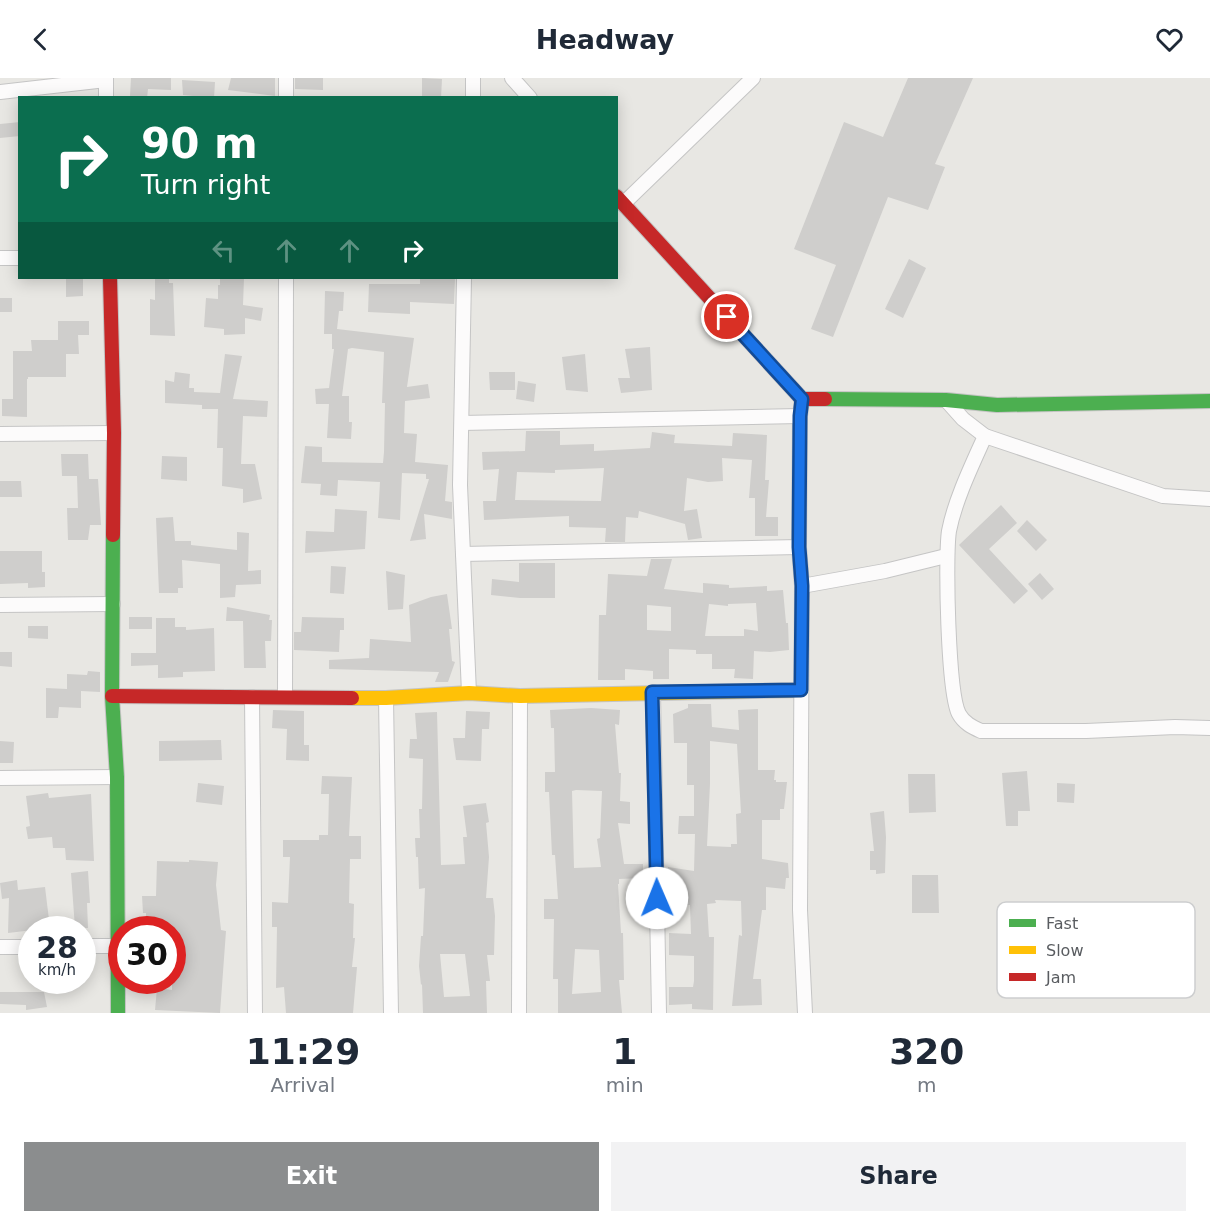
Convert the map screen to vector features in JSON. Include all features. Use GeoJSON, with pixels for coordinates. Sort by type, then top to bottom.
{"type":"FeatureCollection","features":[{"type":"Feature","properties":{"kind":"street"},"geometry":{"type":"LineString","coordinates":[[286,78],[286,96]]}},
{"type":"Feature","properties":{"kind":"street"},"geometry":{"type":"LineString","coordinates":[[473,78],[473,96]]}},
{"type":"Feature","properties":{"kind":"street"},"geometry":{"type":"LineString","coordinates":[[512,78],[528,96]]}},
{"type":"Feature","properties":{"kind":"street"},"geometry":{"type":"LineString","coordinates":[[753,78],[620,200],[802,399],[946,400],[996,405],[1210,401]]}},
{"type":"Feature","properties":{"kind":"street"},"geometry":{"type":"LineString","coordinates":[[0,92],[106,79],[106,96]]}},
{"type":"Feature","properties":{"kind":"street"},"geometry":{"type":"LineString","coordinates":[[0,258],[18,258]]}},
{"type":"Feature","properties":{"kind":"street"},"geometry":{"type":"LineString","coordinates":[[110,279],[114,433],[112,696],[117,777],[118,916]]}},
{"type":"Feature","properties":{"kind":"street"},"geometry":{"type":"LineString","coordinates":[[285,698],[286,279]]}},
{"type":"Feature","properties":{"kind":"street"},"geometry":{"type":"LineString","coordinates":[[464,279],[460,485],[469,693]]}},
{"type":"Feature","properties":{"kind":"street"},"geometry":{"type":"LineString","coordinates":[[802,399],[799,547],[802,586],[800,910],[805,1013]]}},
{"type":"Feature","properties":{"kind":"street"},"geometry":{"type":"LineString","coordinates":[[946,400],[963,419],[985,436],[1163,496],[1210,499]]}},
{"type":"Feature","properties":{"kind":"street"},"geometry":{"type":"LineString","coordinates":[[462,423],[800,416]]}},
{"type":"Feature","properties":{"kind":"street"},"geometry":{"type":"LineString","coordinates":[[0,434],[114,433]]}},
{"type":"Feature","properties":{"kind":"street"},"geometry":{"type":"LineString","coordinates":[[985,436],[974,460],[950,529],[946,556],[955,700],[958,713],[967,725],[981,731],[1210,728]]}},
{"type":"Feature","properties":{"kind":"street"},"geometry":{"type":"LineString","coordinates":[[464,554],[799,547]]}},
{"type":"Feature","properties":{"kind":"street"},"geometry":{"type":"LineString","coordinates":[[802,586],[885,571],[946,556]]}},
{"type":"Feature","properties":{"kind":"street"},"geometry":{"type":"LineString","coordinates":[[0,605],[113,604]]}},
{"type":"Feature","properties":{"kind":"street"},"geometry":{"type":"LineString","coordinates":[[112,696],[386,698],[469,693],[520,696],[801,690]]}},
{"type":"Feature","properties":{"kind":"street"},"geometry":{"type":"LineString","coordinates":[[652,692],[659,1013]]}},
{"type":"Feature","properties":{"kind":"street"},"geometry":{"type":"LineString","coordinates":[[519,1013],[520,696]]}},
{"type":"Feature","properties":{"kind":"street"},"geometry":{"type":"LineString","coordinates":[[252,697],[255,1013]]}},
{"type":"Feature","properties":{"kind":"street"},"geometry":{"type":"LineString","coordinates":[[386,698],[391,1013]]}},
{"type":"Feature","properties":{"kind":"street"},"geometry":{"type":"LineString","coordinates":[[0,778],[117,777]]}},
{"type":"Feature","properties":{"kind":"street"},"geometry":{"type":"LineString","coordinates":[[0,947],[18,947]]}},
{"type":"Feature","properties":{"kind":"street"},"geometry":{"type":"LineString","coordinates":[[118,994],[118,1013]]}},
{"type":"Feature","properties":{"kind":"building"},"geometry":{"type":"Polygon","coordinates":[[[131,78],[171,78],[171,90],[148,89],[147,96],[130,96],[131,78]]]}},
{"type":"Feature","properties":{"kind":"building"},"geometry":{"type":"Polygon","coordinates":[[[231,78],[275,78],[275,96],[228,90],[231,78]]]}},
{"type":"Feature","properties":{"kind":"building"},"geometry":{"type":"Polygon","coordinates":[[[295,78],[323,78],[323,90],[295,89],[295,78]]]}},
{"type":"Feature","properties":{"kind":"building"},"geometry":{"type":"Polygon","coordinates":[[[422,78],[442,79],[441,96],[422,96],[422,78]]]}},
{"type":"Feature","properties":{"kind":"building"},"geometry":{"type":"Polygon","coordinates":[[[908,78],[973,78],[935,164],[945,167],[928,210],[888,197],[833,337],[811,329],[836,265],[794,249],[844,122],[883,137],[908,78]]]}},
{"type":"Feature","properties":{"kind":"building"},"geometry":{"type":"Polygon","coordinates":[[[182,80],[215,82],[214,96],[183,95],[182,80]]]}},
{"type":"Feature","properties":{"kind":"building"},"geometry":{"type":"Polygon","coordinates":[[[18,122],[18,136],[0,138],[0,124],[18,122]]]}},
{"type":"Feature","properties":{"kind":"building"},"geometry":{"type":"Polygon","coordinates":[[[909,259],[926,268],[903,318],[885,309],[909,259]]]}},
{"type":"Feature","properties":{"kind":"building"},"geometry":{"type":"Polygon","coordinates":[[[66,279],[83,279],[83,296],[66,297],[66,279]]]}},
{"type":"Feature","properties":{"kind":"building"},"geometry":{"type":"Polygon","coordinates":[[[155,279],[169,279],[169,283],[173,283],[175,336],[150,335],[150,299],[155,300],[155,279]]]}},
{"type":"Feature","properties":{"kind":"building"},"geometry":{"type":"Polygon","coordinates":[[[220,279],[244,279],[243,305],[263,308],[261,321],[245,318],[245,334],[224,335],[224,329],[204,327],[206,298],[218,299],[218,285],[220,285],[220,279]]]}},
{"type":"Feature","properties":{"kind":"building"},"geometry":{"type":"Polygon","coordinates":[[[420,279],[455,279],[454,304],[410,302],[410,314],[368,312],[369,284],[420,284],[420,279]]]}},
{"type":"Feature","properties":{"kind":"building"},"geometry":{"type":"Polygon","coordinates":[[[325,291],[344,292],[343,311],[339,311],[337,329],[414,338],[407,387],[428,384],[430,398],[405,401],[404,433],[417,434],[415,462],[448,465],[445,501],[452,502],[452,519],[424,514],[426,539],[410,541],[429,479],[426,479],[426,474],[402,473],[400,520],[378,518],[380,482],[338,480],[337,496],[320,495],[321,484],[301,483],[305,446],[322,447],[322,462],[383,463],[384,352],[348,349],[342,396],[349,396],[351,439],[327,438],[329,404],[316,404],[315,389],[329,388],[334,349],[332,349],[332,334],[324,334],[325,291]]]}},
{"type":"Feature","properties":{"kind":"building"},"geometry":{"type":"Polygon","coordinates":[[[0,298],[12,298],[12,312],[0,312],[0,298]]]}},
{"type":"Feature","properties":{"kind":"building"},"geometry":{"type":"Polygon","coordinates":[[[58,321],[89,321],[89,335],[78,335],[79,354],[66,354],[66,377],[28,377],[27,417],[2,416],[2,399],[13,399],[13,351],[32,351],[31,340],[58,340],[58,321]]]}},
{"type":"Feature","properties":{"kind":"building"},"geometry":{"type":"Polygon","coordinates":[[[650,347],[652,390],[621,393],[618,378],[630,378],[625,349],[650,347]]]}},
{"type":"Feature","properties":{"kind":"building"},"geometry":{"type":"Polygon","coordinates":[[[225,354],[242,356],[233,399],[268,401],[267,417],[243,416],[241,464],[255,464],[262,499],[243,503],[243,489],[222,486],[223,448],[217,448],[218,409],[202,409],[202,405],[165,403],[165,380],[174,382],[175,372],[190,374],[189,388],[194,388],[194,392],[220,393],[225,354]]]}},
{"type":"Feature","properties":{"kind":"building"},"geometry":{"type":"Polygon","coordinates":[[[585,354],[588,392],[566,390],[562,357],[585,354]]]}},
{"type":"Feature","properties":{"kind":"building"},"geometry":{"type":"Polygon","coordinates":[[[489,372],[515,372],[515,390],[490,390],[489,372]]]}},
{"type":"Feature","properties":{"kind":"building"},"geometry":{"type":"Polygon","coordinates":[[[518,381],[536,384],[534,402],[516,399],[518,381]]]}},
{"type":"Feature","properties":{"kind":"building"},"geometry":{"type":"Polygon","coordinates":[[[526,431],[560,431],[560,445],[594,444],[594,451],[650,448],[652,432],[675,435],[674,443],[732,446],[733,433],[767,435],[765,480],[769,480],[766,517],[778,517],[778,536],[755,536],[755,498],[749,498],[752,460],[722,458],[723,481],[708,482],[687,478],[684,511],[697,509],[702,538],[688,540],[685,524],[639,511],[638,518],[626,517],[625,542],[605,542],[606,528],[569,527],[569,516],[484,520],[483,501],[496,501],[499,469],[483,470],[482,452],[525,451],[526,431]],[[604,468],[555,470],[555,473],[517,472],[515,500],[601,501],[604,468]]]}},
{"type":"Feature","properties":{"kind":"building"},"geometry":{"type":"Polygon","coordinates":[[[61,454],[88,454],[89,479],[98,479],[101,525],[90,525],[88,540],[68,540],[67,508],[78,508],[77,476],[62,476],[61,454]]]}},
{"type":"Feature","properties":{"kind":"building"},"geometry":{"type":"Polygon","coordinates":[[[162,456],[187,457],[187,481],[161,479],[162,456]]]}},
{"type":"Feature","properties":{"kind":"building"},"geometry":{"type":"Polygon","coordinates":[[[0,481],[21,481],[22,497],[0,497],[0,481]]]}},
{"type":"Feature","properties":{"kind":"building"},"geometry":{"type":"Polygon","coordinates":[[[1001,505],[1017,523],[989,549],[1028,591],[1014,604],[959,545],[1001,505]]]}},
{"type":"Feature","properties":{"kind":"building"},"geometry":{"type":"Polygon","coordinates":[[[335,509],[367,511],[365,549],[305,553],[306,531],[334,532],[335,509]]]}},
{"type":"Feature","properties":{"kind":"building"},"geometry":{"type":"Polygon","coordinates":[[[173,517],[175,541],[191,541],[191,545],[237,550],[237,532],[249,533],[248,571],[261,570],[261,584],[236,585],[235,597],[220,598],[220,564],[182,560],[183,588],[178,588],[178,593],[159,593],[156,518],[173,517]]]}},
{"type":"Feature","properties":{"kind":"building"},"geometry":{"type":"Polygon","coordinates":[[[1027,520],[1047,540],[1036,551],[1017,531],[1027,520]]]}},
{"type":"Feature","properties":{"kind":"building"},"geometry":{"type":"Polygon","coordinates":[[[0,551],[42,551],[45,587],[28,588],[28,583],[0,584],[0,551]]]}},
{"type":"Feature","properties":{"kind":"building"},"geometry":{"type":"Polygon","coordinates":[[[651,559],[672,559],[664,589],[703,593],[703,583],[729,585],[729,588],[767,586],[767,591],[783,590],[789,650],[754,651],[753,679],[734,678],[735,669],[712,669],[712,654],[696,654],[696,650],[669,649],[669,679],[653,679],[653,671],[625,669],[625,680],[598,680],[599,615],[606,615],[608,574],[647,576],[651,559]],[[756,603],[728,604],[728,606],[709,604],[705,636],[744,636],[744,629],[758,631],[756,603]],[[647,605],[647,630],[671,631],[671,607],[647,605]]]}},
{"type":"Feature","properties":{"kind":"building"},"geometry":{"type":"Polygon","coordinates":[[[519,563],[555,563],[555,598],[491,595],[492,579],[519,582],[519,563]]]}},
{"type":"Feature","properties":{"kind":"building"},"geometry":{"type":"Polygon","coordinates":[[[331,566],[346,567],[344,594],[330,593],[331,566]]]}},
{"type":"Feature","properties":{"kind":"building"},"geometry":{"type":"Polygon","coordinates":[[[386,571],[405,575],[403,609],[388,610],[386,571]]]}},
{"type":"Feature","properties":{"kind":"building"},"geometry":{"type":"Polygon","coordinates":[[[1040,573],[1054,589],[1042,600],[1028,584],[1040,573]]]}},
{"type":"Feature","properties":{"kind":"building"},"geometry":{"type":"Polygon","coordinates":[[[447,594],[452,629],[449,629],[452,661],[455,662],[448,682],[435,682],[439,672],[329,669],[329,660],[369,658],[370,639],[411,642],[409,605],[447,594]]]}},
{"type":"Feature","properties":{"kind":"building"},"geometry":{"type":"Polygon","coordinates":[[[227,607],[270,615],[269,620],[272,620],[271,641],[265,641],[266,668],[244,668],[243,621],[226,621],[227,607]]]}},
{"type":"Feature","properties":{"kind":"building"},"geometry":{"type":"Polygon","coordinates":[[[129,617],[152,617],[152,629],[129,629],[129,617]]]}},
{"type":"Feature","properties":{"kind":"building"},"geometry":{"type":"Polygon","coordinates":[[[302,617],[344,618],[344,630],[340,630],[339,652],[294,650],[294,632],[301,632],[302,617]]]}},
{"type":"Feature","properties":{"kind":"building"},"geometry":{"type":"Polygon","coordinates":[[[156,618],[175,618],[175,627],[186,627],[186,630],[214,628],[215,671],[183,672],[183,677],[158,678],[158,665],[131,666],[131,653],[156,653],[156,618]]]}},
{"type":"Feature","properties":{"kind":"building"},"geometry":{"type":"Polygon","coordinates":[[[28,626],[48,626],[48,639],[28,638],[28,626]]]}},
{"type":"Feature","properties":{"kind":"building"},"geometry":{"type":"Polygon","coordinates":[[[0,652],[12,652],[12,667],[0,666],[0,652]]]}},
{"type":"Feature","properties":{"kind":"building"},"geometry":{"type":"Polygon","coordinates":[[[88,671],[100,672],[100,692],[81,691],[81,708],[59,707],[58,718],[46,718],[46,688],[67,689],[67,674],[87,675],[88,671]]]}},
{"type":"Feature","properties":{"kind":"building"},"geometry":{"type":"Polygon","coordinates":[[[688,704],[711,704],[712,727],[739,730],[738,710],[758,709],[758,770],[775,770],[774,780],[776,782],[787,782],[784,809],[780,809],[780,820],[762,820],[762,859],[788,863],[789,878],[786,878],[785,889],[766,887],[766,910],[762,910],[753,979],[761,979],[762,1005],[732,1006],[739,935],[742,936],[741,901],[715,900],[716,903],[707,904],[709,937],[714,937],[713,1010],[692,1009],[692,1004],[669,1005],[669,987],[693,987],[694,981],[694,956],[669,955],[669,933],[691,934],[690,905],[674,906],[672,882],[667,881],[668,867],[694,871],[695,834],[678,834],[679,816],[694,816],[694,785],[687,785],[687,743],[674,743],[673,714],[688,708],[688,704]],[[710,741],[707,846],[731,847],[731,844],[737,844],[736,814],[741,813],[737,744],[710,741]]]}},
{"type":"Feature","properties":{"kind":"building"},"geometry":{"type":"Polygon","coordinates":[[[591,708],[620,710],[619,725],[615,724],[619,773],[621,773],[620,801],[630,802],[630,824],[618,823],[624,864],[643,864],[643,878],[619,879],[618,884],[621,933],[623,933],[624,980],[619,980],[622,1013],[558,1013],[558,979],[553,979],[554,919],[544,919],[544,899],[558,899],[555,855],[552,855],[549,792],[545,792],[545,772],[555,772],[554,728],[551,728],[550,710],[591,708]],[[572,791],[574,868],[601,867],[597,839],[600,838],[602,791],[572,791]],[[575,949],[572,994],[601,992],[599,950],[575,949]]]}},
{"type":"Feature","properties":{"kind":"building"},"geometry":{"type":"Polygon","coordinates":[[[273,710],[304,711],[304,745],[309,745],[309,761],[286,760],[287,729],[272,728],[273,710]]]}},
{"type":"Feature","properties":{"kind":"building"},"geometry":{"type":"Polygon","coordinates":[[[466,711],[490,712],[489,729],[482,729],[481,761],[456,760],[453,738],[465,738],[466,711]]]}},
{"type":"Feature","properties":{"kind":"building"},"geometry":{"type":"Polygon","coordinates":[[[437,712],[441,865],[465,864],[463,837],[467,837],[463,806],[486,803],[489,822],[486,823],[489,857],[486,898],[493,898],[495,916],[494,955],[487,955],[490,981],[486,981],[487,1013],[423,1013],[419,966],[425,888],[419,889],[415,838],[420,838],[419,809],[422,809],[423,759],[409,758],[410,739],[417,739],[415,713],[437,712]],[[440,954],[444,997],[470,996],[465,954],[440,954]]]}},
{"type":"Feature","properties":{"kind":"building"},"geometry":{"type":"Polygon","coordinates":[[[221,740],[222,760],[159,761],[159,741],[221,740]]]}},
{"type":"Feature","properties":{"kind":"building"},"geometry":{"type":"Polygon","coordinates":[[[0,741],[14,742],[13,763],[0,763],[0,741]]]}},
{"type":"Feature","properties":{"kind":"building"},"geometry":{"type":"Polygon","coordinates":[[[1027,771],[1030,811],[1018,811],[1018,826],[1006,826],[1002,773],[1027,771]]]}},
{"type":"Feature","properties":{"kind":"building"},"geometry":{"type":"Polygon","coordinates":[[[908,774],[935,774],[936,812],[909,813],[908,774]]]}},
{"type":"Feature","properties":{"kind":"building"},"geometry":{"type":"Polygon","coordinates":[[[322,776],[352,777],[349,836],[361,836],[361,859],[350,859],[349,903],[354,904],[353,938],[355,938],[352,967],[357,967],[353,1013],[286,1013],[284,987],[276,988],[277,927],[272,927],[272,902],[288,903],[290,857],[283,857],[283,840],[319,840],[319,835],[328,835],[329,794],[321,794],[322,776]]]}},
{"type":"Feature","properties":{"kind":"building"},"geometry":{"type":"Polygon","coordinates":[[[198,783],[224,786],[222,805],[196,802],[198,783]]]}},
{"type":"Feature","properties":{"kind":"building"},"geometry":{"type":"Polygon","coordinates":[[[1057,783],[1075,784],[1074,803],[1057,802],[1057,783]]]}},
{"type":"Feature","properties":{"kind":"building"},"geometry":{"type":"Polygon","coordinates":[[[48,793],[49,798],[91,794],[94,861],[66,860],[65,848],[53,848],[52,837],[28,839],[26,827],[30,826],[26,796],[48,793]]]}},
{"type":"Feature","properties":{"kind":"building"},"geometry":{"type":"Polygon","coordinates":[[[884,811],[885,873],[876,874],[876,870],[870,870],[870,851],[874,851],[870,813],[884,811]]]}},
{"type":"Feature","properties":{"kind":"building"},"geometry":{"type":"Polygon","coordinates":[[[189,860],[218,862],[216,885],[221,930],[226,931],[220,1013],[155,1010],[156,994],[186,994],[186,916],[146,916],[146,913],[143,913],[142,896],[156,896],[157,861],[189,862],[189,860]]]}},
{"type":"Feature","properties":{"kind":"building"},"geometry":{"type":"Polygon","coordinates":[[[88,871],[90,903],[87,903],[88,916],[74,916],[71,873],[88,871]]]}},
{"type":"Feature","properties":{"kind":"building"},"geometry":{"type":"Polygon","coordinates":[[[912,875],[938,875],[939,913],[912,913],[912,875]]]}},
{"type":"Feature","properties":{"kind":"building"},"geometry":{"type":"Polygon","coordinates":[[[17,880],[18,890],[45,887],[49,916],[18,916],[18,932],[8,933],[9,898],[2,899],[0,883],[17,880]]]}},
{"type":"Feature","properties":{"kind":"building"},"geometry":{"type":"Polygon","coordinates":[[[0,992],[18,992],[18,994],[44,994],[47,1007],[26,1010],[26,1005],[0,1004],[0,992]]]}},
{"type":"Feature","properties":{"kind":"traffic: fast"},"geometry":{"type":"LineString","coordinates":[[825,399],[946,400],[997,405],[1210,401]]}},
{"type":"Feature","properties":{"kind":"traffic: fast"},"geometry":{"type":"LineString","coordinates":[[113,535],[112,696],[117,777],[118,1013]]}},
{"type":"Feature","properties":{"kind":"traffic: slow"},"geometry":{"type":"LineString","coordinates":[[352,698],[469,693],[520,696],[801,690]]}},
{"type":"Feature","properties":{"kind":"traffic: jam"},"geometry":{"type":"LineString","coordinates":[[618,198],[802,399],[825,399]]}},
{"type":"Feature","properties":{"kind":"traffic: jam"},"geometry":{"type":"LineString","coordinates":[[110,279],[114,433],[113,535]]}},
{"type":"Feature","properties":{"kind":"traffic: jam"},"geometry":{"type":"LineString","coordinates":[[112,696],[352,698]]}},
{"type":"Feature","properties":{"kind":"route"},"geometry":{"type":"LineString","coordinates":[[657,898],[652,692],[801,690],[802,586],[799,547],[802,399],[727,317]]}}]}
